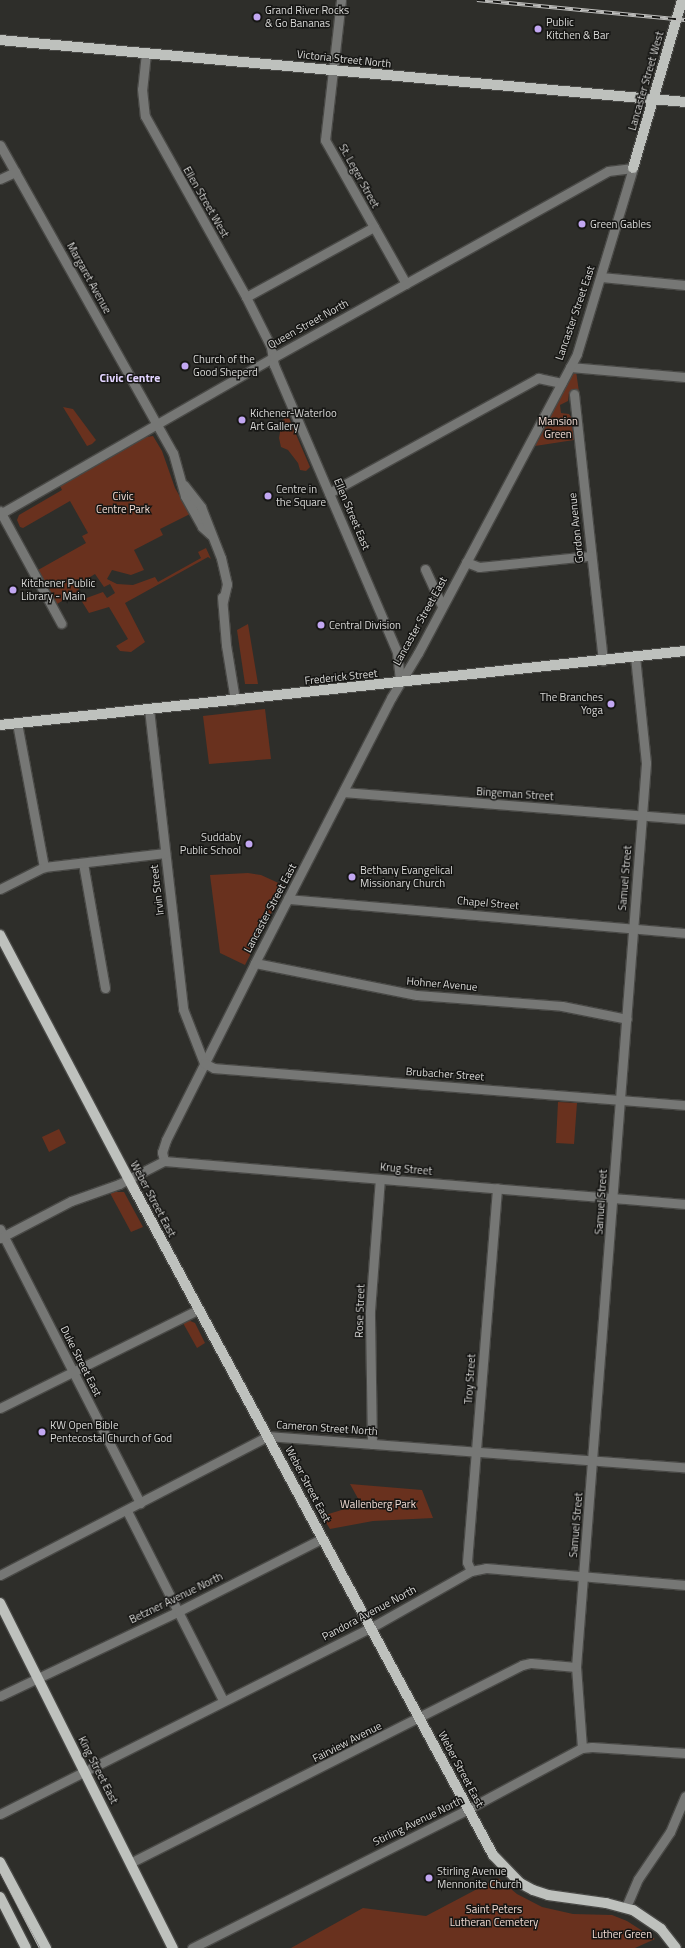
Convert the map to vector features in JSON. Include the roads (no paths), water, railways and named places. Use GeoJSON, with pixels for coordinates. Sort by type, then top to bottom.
{"type":"FeatureCollection","features":[{"type":"Feature","properties":{"kind":"main road","name":"Lancaster Street West"},"geometry":{"type":"LineString","coordinates":[[633,168],[682,0]]}},
{"type":"Feature","properties":{"kind":"main road","name":"Victoria Street North"},"geometry":{"type":"LineString","coordinates":[[0,40],[685,102]]}},
{"type":"Feature","properties":{"kind":"main road","name":"Frederick Street"},"geometry":{"type":"LineString","coordinates":[[0,725],[400,684],[602,660],[685,652]]}},
{"type":"Feature","properties":{"kind":"main road","name":"Weber Street East"},"geometry":{"type":"LineString","coordinates":[[0,935],[129,1179],[372,1627],[493,1855],[520,1883],[548,1895],[626,1908],[646,1916],[661,1929],[676,1948]]}},
{"type":"Feature","properties":{"kind":"main road","name":"King Street East"},"geometry":{"type":"LineString","coordinates":[[0,1603],[132,1862],[174,1948]]}},
{"type":"Feature","properties":{"kind":"main road"},"geometry":{"type":"LineString","coordinates":[[0,1862],[46,1948]]}},
{"type":"Feature","properties":{"kind":"main road"},"geometry":{"type":"LineString","coordinates":[[0,1897],[26,1948]]}},
{"type":"Feature","properties":{"kind":"street","name":"St. Leger Street"},"geometry":{"type":"LineString","coordinates":[[340,0],[325,140],[406,284]]}},
{"type":"Feature","properties":{"kind":"street","name":"Ellen Street West"},"geometry":{"type":"LineString","coordinates":[[146,53],[142,89],[145,116],[246,297],[274,357]]}},
{"type":"Feature","properties":{"kind":"street","name":"Margaret Avenue"},"geometry":{"type":"LineString","coordinates":[[0,145],[174,453],[183,484],[201,507],[221,558],[227,584],[223,602],[226,645],[234,700]]}},
{"type":"Feature","properties":{"kind":"street","name":"Lancaster Street East"},"geometry":{"type":"LineString","coordinates":[[164,1161],[162,1152],[166,1140],[255,962],[400,684],[418,653],[570,367],[601,277],[633,168]]}},
{"type":"Feature","properties":{"kind":"street","name":"Queen Street North"},"geometry":{"type":"LineString","coordinates":[[0,513],[156,423],[608,171],[633,168]]}},
{"type":"Feature","properties":{"kind":"street"},"geometry":{"type":"LineString","coordinates":[[0,178],[15,172]]}},
{"type":"Feature","properties":{"kind":"street"},"geometry":{"type":"LineString","coordinates":[[246,297],[374,227]]}},
{"type":"Feature","properties":{"kind":"street"},"geometry":{"type":"LineString","coordinates":[[601,277],[685,286]]}},
{"type":"Feature","properties":{"kind":"street","name":"Ellen Street East"},"geometry":{"type":"LineString","coordinates":[[274,357],[274,365],[362,567],[397,652],[400,684]]}},
{"type":"Feature","properties":{"kind":"street"},"geometry":{"type":"LineString","coordinates":[[570,367],[685,377]]}},
{"type":"Feature","properties":{"kind":"street"},"geometry":{"type":"LineString","coordinates":[[329,493],[538,378],[561,383]]}},
{"type":"Feature","properties":{"kind":"street","name":"Gordon Avenue"},"geometry":{"type":"LineString","coordinates":[[574,394],[602,660]]}},
{"type":"Feature","properties":{"kind":"street"},"geometry":{"type":"LineString","coordinates":[[0,513],[61,623]]}},
{"type":"Feature","properties":{"kind":"street"},"geometry":{"type":"LineString","coordinates":[[466,562],[479,567],[590,556]]}},
{"type":"Feature","properties":{"kind":"street"},"geometry":{"type":"LineString","coordinates":[[425,569],[442,606]]}},
{"type":"Feature","properties":{"kind":"street"},"geometry":{"type":"LineString","coordinates":[[397,652],[405,657],[418,653]]}},
{"type":"Feature","properties":{"kind":"street","name":"Samuel Street"},"geometry":{"type":"LineString","coordinates":[[582,1748],[576,1667],[643,816],[646,759],[635,657]]}},
{"type":"Feature","properties":{"kind":"street","name":"Irvin Street"},"geometry":{"type":"LineString","coordinates":[[149,709],[185,1018],[204,1063]]}},
{"type":"Feature","properties":{"kind":"street"},"geometry":{"type":"LineString","coordinates":[[18,723],[44,867]]}},
{"type":"Feature","properties":{"kind":"street","name":"Bingeman Street"},"geometry":{"type":"LineString","coordinates":[[344,792],[685,819]]}},
{"type":"Feature","properties":{"kind":"street"},"geometry":{"type":"LineString","coordinates":[[0,889],[44,867],[165,853]]}},
{"type":"Feature","properties":{"kind":"street"},"geometry":{"type":"LineString","coordinates":[[83,863],[105,988]]}},
{"type":"Feature","properties":{"kind":"street","name":"Chapel Street"},"geometry":{"type":"LineString","coordinates":[[288,899],[685,932]]}},
{"type":"Feature","properties":{"kind":"street","name":"Hohner Avenue"},"geometry":{"type":"LineString","coordinates":[[255,962],[418,995],[562,1006],[627,1018]]}},
{"type":"Feature","properties":{"kind":"street","name":"Brubacher Street"},"geometry":{"type":"LineString","coordinates":[[204,1063],[214,1068],[685,1105]]}},
{"type":"Feature","properties":{"kind":"street"},"geometry":{"type":"LineString","coordinates":[[1,1234],[81,1197],[129,1179],[164,1161]]}},
{"type":"Feature","properties":{"kind":"street","name":"Krug Street"},"geometry":{"type":"LineString","coordinates":[[164,1161],[685,1204]]}},
{"type":"Feature","properties":{"kind":"street","name":"Rose Street"},"geometry":{"type":"LineString","coordinates":[[372,1444],[370,1312],[380,1179]]}},
{"type":"Feature","properties":{"kind":"street","name":"Troy Street"},"geometry":{"type":"LineString","coordinates":[[471,1571],[467,1562],[497,1188]]}},
{"type":"Feature","properties":{"kind":"street","name":"Duke Street East"},"geometry":{"type":"LineString","coordinates":[[1,1234],[140,1504]]}},
{"type":"Feature","properties":{"kind":"street"},"geometry":{"type":"LineString","coordinates":[[0,1408],[199,1309]]}},
{"type":"Feature","properties":{"kind":"street","name":"Cameron Street North"},"geometry":{"type":"LineString","coordinates":[[0,1575],[127,1511],[268,1436],[685,1467]]}},
{"type":"Feature","properties":{"kind":"street"},"geometry":{"type":"LineString","coordinates":[[127,1511],[224,1700]]}},
{"type":"Feature","properties":{"kind":"street","name":"Betzner Avenue North"},"geometry":{"type":"LineString","coordinates":[[0,1696],[37,1677],[179,1611],[324,1538]]}},
{"type":"Feature","properties":{"kind":"street","name":"Pandora Avenue North"},"geometry":{"type":"LineString","coordinates":[[0,1814],[224,1700],[372,1627],[471,1571],[486,1568],[685,1585]]}},
{"type":"Feature","properties":{"kind":"street","name":"Fairview Avenue"},"geometry":{"type":"LineString","coordinates":[[132,1862],[420,1718],[522,1665],[532,1662],[576,1667]]}},
{"type":"Feature","properties":{"kind":"street","name":"Stirling Avenue North"},"geometry":{"type":"LineString","coordinates":[[192,1948],[468,1810],[582,1748],[592,1746],[685,1753]]}},
{"type":"Feature","properties":{"kind":"street"},"geometry":{"type":"LineString","coordinates":[[626,1908],[638,1879],[670,1832],[685,1796]]}},
{"type":"Feature","properties":{"kind":"tram line"},"geometry":{"type":"LineString","coordinates":[[0,1872],[39,1948]]}},
{"type":"Feature","properties":{"kind":"railway"},"geometry":{"type":"LineString","coordinates":[[477,0],[685,20]]}},
{"type":"Feature","properties":{"kind":"place","name":"Grand River Rocks & Go Bananas"},"geometry":{"type":"Point","coordinates":[257,17]}},
{"type":"Feature","properties":{"kind":"place","name":"Public Kitchen & Bar"},"geometry":{"type":"Point","coordinates":[538,29]}},
{"type":"Feature","properties":{"kind":"place","name":"Green Gables"},"geometry":{"type":"Point","coordinates":[582,224]}},
{"type":"Feature","properties":{"kind":"place","name":"Church of the Good Sheperd"},"geometry":{"type":"Point","coordinates":[185,366]}},
{"type":"Feature","properties":{"kind":"place","name":"Kichener-Waterloo Art Gallery"},"geometry":{"type":"Point","coordinates":[242,420]}},
{"type":"Feature","properties":{"kind":"place","name":"Centre in the Square"},"geometry":{"type":"Point","coordinates":[268,496]}},
{"type":"Feature","properties":{"kind":"place","name":"Kitchener Public Library - Main"},"geometry":{"type":"Point","coordinates":[13,590]}},
{"type":"Feature","properties":{"kind":"place","name":"Central Division"},"geometry":{"type":"Point","coordinates":[321,625]}},
{"type":"Feature","properties":{"kind":"place","name":"The Branches Yoga"},"geometry":{"type":"Point","coordinates":[611,704]}},
{"type":"Feature","properties":{"kind":"place","name":"Suddaby Public School"},"geometry":{"type":"Point","coordinates":[249,844]}},
{"type":"Feature","properties":{"kind":"place","name":"Bethany Evangelical Missionary Church"},"geometry":{"type":"Point","coordinates":[352,877]}},
{"type":"Feature","properties":{"kind":"place","name":"KW Open Bible Pentecostal Church of God"},"geometry":{"type":"Point","coordinates":[42,1432]}},
{"type":"Feature","properties":{"kind":"place","name":"Stirling Avenue Mennonite Church"},"geometry":{"type":"Point","coordinates":[429,1878]}},
{"type":"Feature","properties":{"kind":"district","name":"Civic Centre"},"geometry":{"type":"Point","coordinates":[130,378]}},
{"type":"Feature","properties":{"kind":"park label","name":"Mansion Green"},"geometry":{"type":"Point","coordinates":[558,428]}},
{"type":"Feature","properties":{"kind":"park label","name":"Civic Centre Park"},"geometry":{"type":"Point","coordinates":[123,503]}},
{"type":"Feature","properties":{"kind":"park label","name":"Wallenberg Park"},"geometry":{"type":"Point","coordinates":[378,1504]}},
{"type":"Feature","properties":{"kind":"park label","name":"Saint Peters Lutheran Cemetery"},"geometry":{"type":"Point","coordinates":[494,1916]}},
{"type":"Feature","properties":{"kind":"park label","name":"Luther Green"},"geometry":{"type":"Point","coordinates":[622,1934]}}]}
